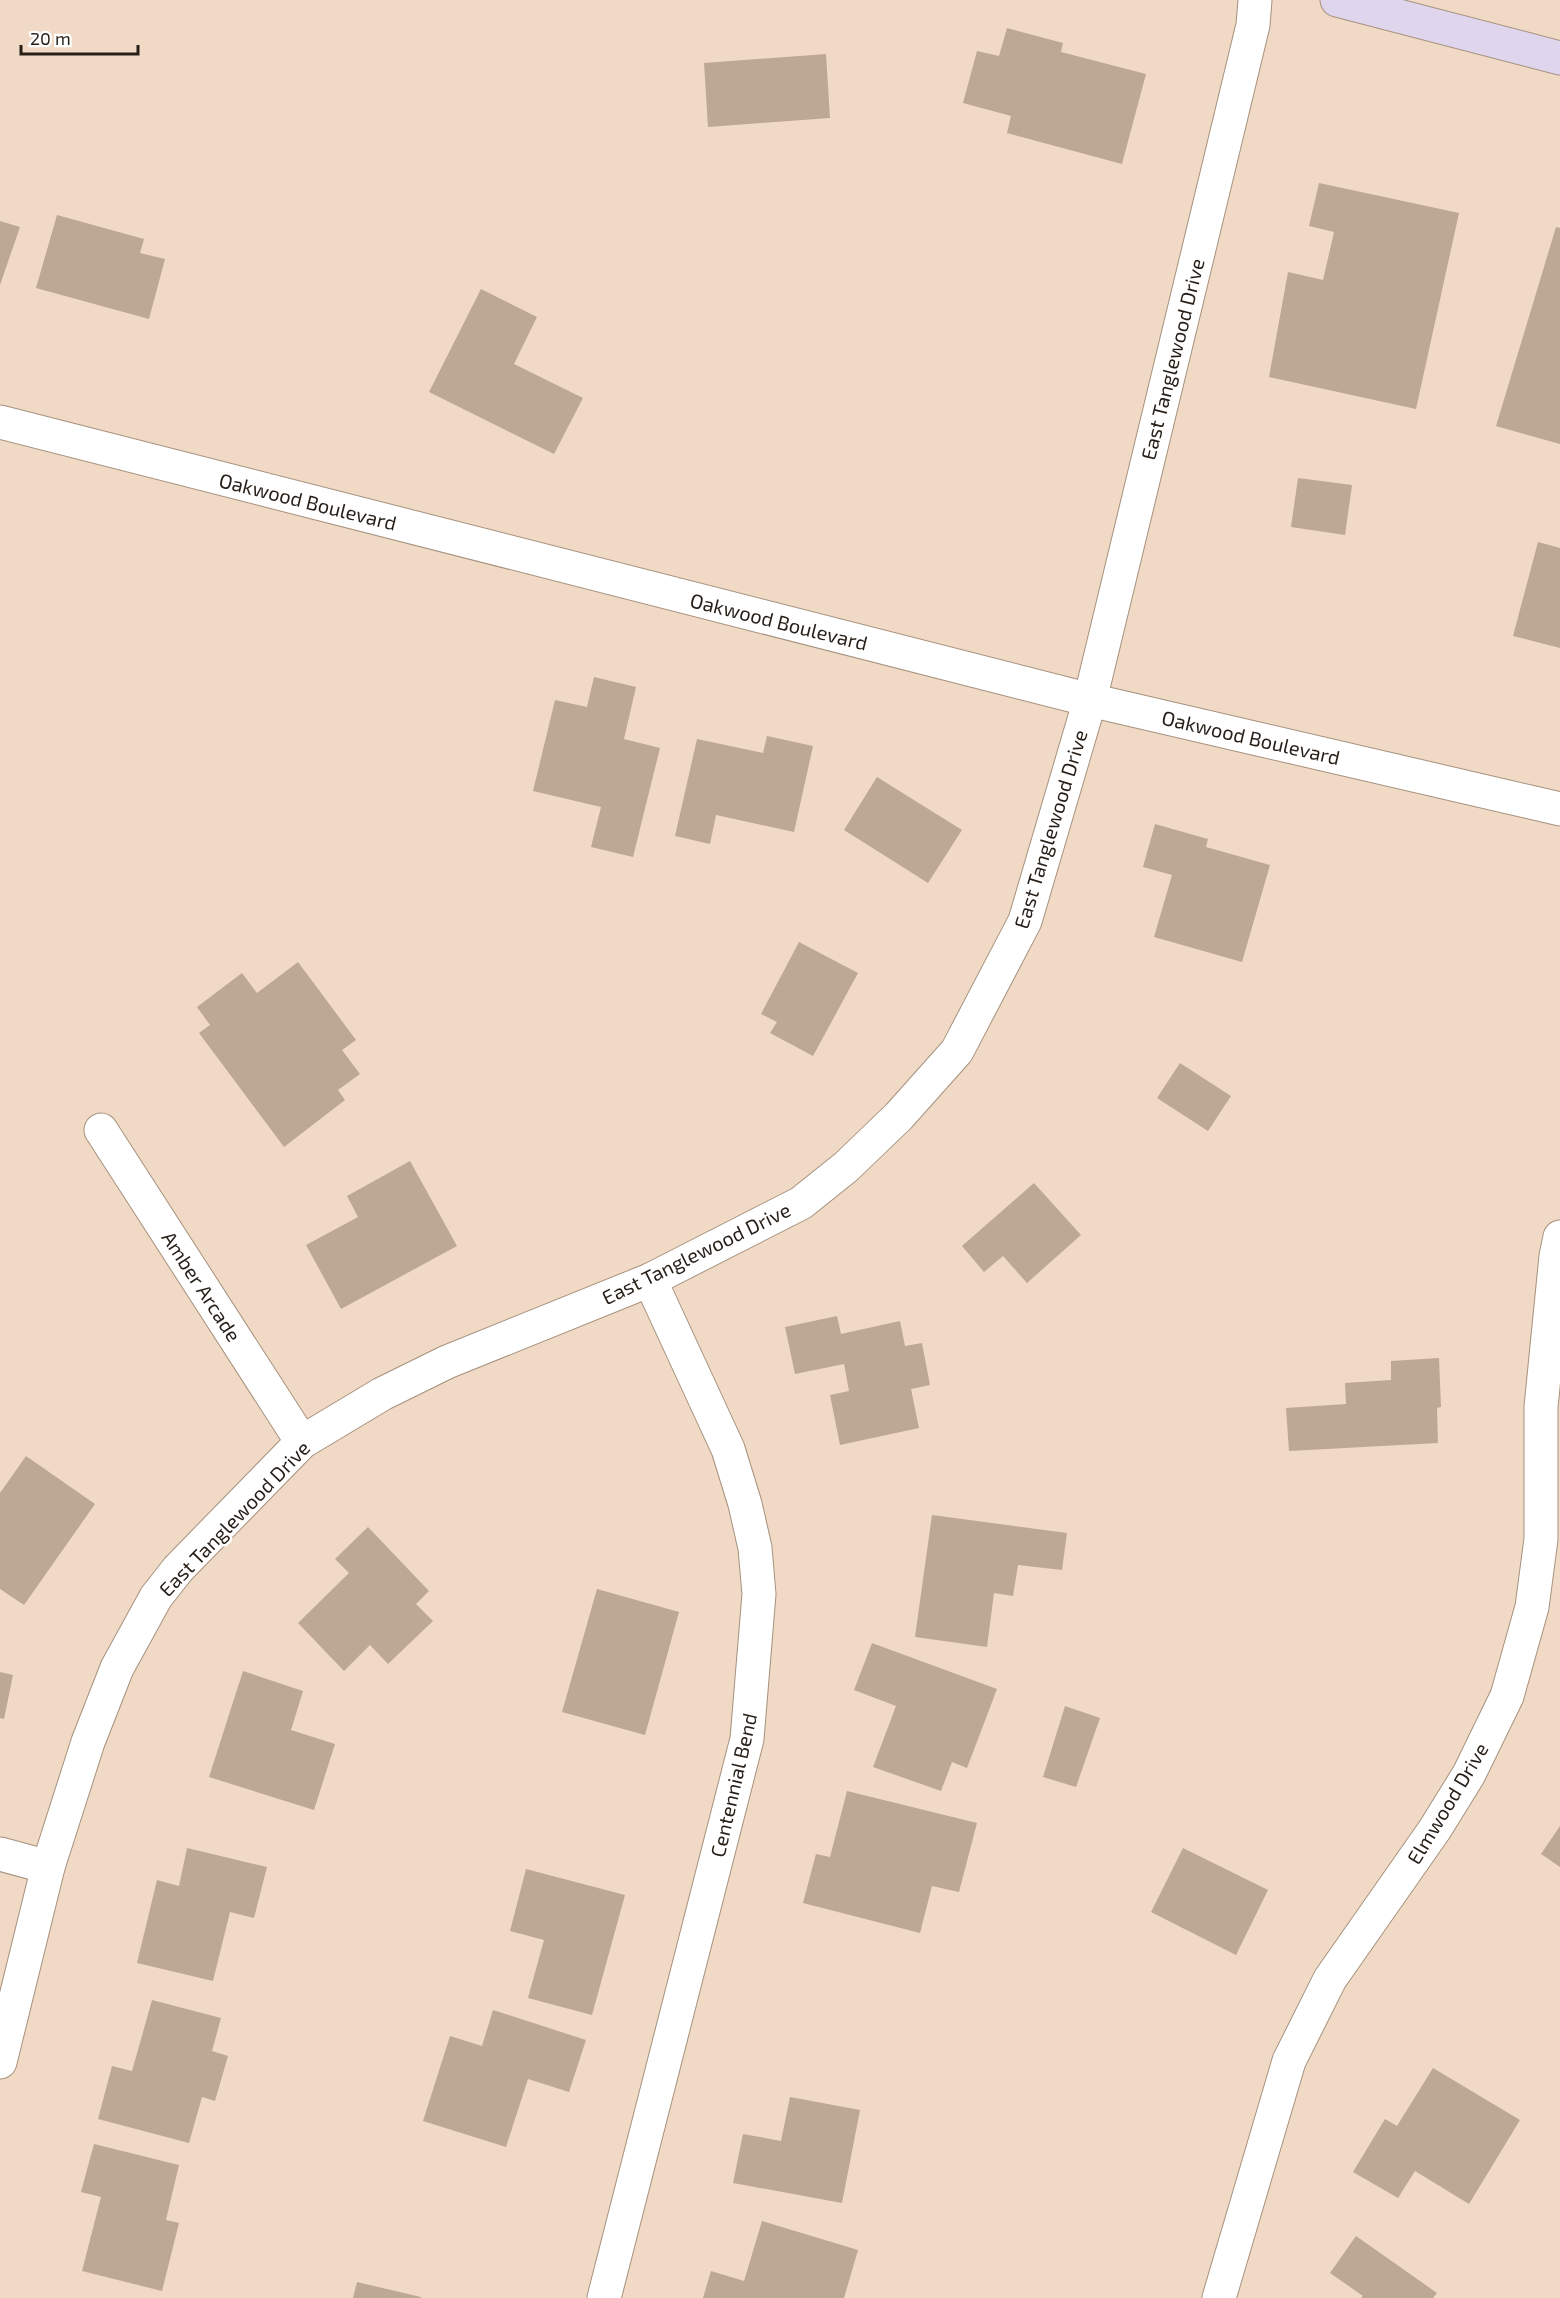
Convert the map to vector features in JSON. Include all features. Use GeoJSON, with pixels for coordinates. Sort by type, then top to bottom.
{"type":"FeatureCollection","features":[{"type":"Feature","properties":{"kind":"street","name":"East Tanglewood Drive"},"geometry":{"type":"LineString","coordinates":[[0,2062],[48,1866],[88,1742],[117,1668],[156,1597],[178,1569],[303,1442],[382,1394],[447,1362],[650,1280],[801,1203],[846,1167],[884,1131],[957,1051],[1025,921],[1090,700],[1253,25],[1255,0]]}},
{"type":"Feature","properties":{"kind":"street"},"geometry":{"type":"LineString","coordinates":[[1337,0],[1560,58]]}},
{"type":"Feature","properties":{"kind":"street","name":"Oakwood Boulevard"},"geometry":{"type":"LineString","coordinates":[[0,422],[1090,700],[1560,809]]}},
{"type":"Feature","properties":{"kind":"street","name":"Amber Arcade"},"geometry":{"type":"LineString","coordinates":[[102,1130],[303,1442]]}},
{"type":"Feature","properties":{"kind":"street","name":"Elmwood Drive"},"geometry":{"type":"LineString","coordinates":[[1219,2298],[1289,2061],[1305,2025],[1330,1979],[1435,1829],[1469,1774],[1507,1696],[1530,1616],[1541,1539],[1541,1407],[1556,1256],[1560,1237]]}},
{"type":"Feature","properties":{"kind":"street","name":"Centennial Bend"},"geometry":{"type":"LineString","coordinates":[[604,2298],[747,1739],[759,1594],[755,1548],[746,1504],[728,1449],[650,1280]]}},
{"type":"Feature","properties":{"kind":"street"},"geometry":{"type":"LineString","coordinates":[[0,1854],[48,1866]]}},
{"type":"Feature","properties":{"kind":"building"},"geometry":{"type":"Polygon","coordinates":[[[1007,28],[1063,43],[1061,52],[1146,74],[1122,164],[1007,133],[1011,116],[963,103],[977,51],[999,56],[1007,28]]]}},
{"type":"Feature","properties":{"kind":"building"},"geometry":{"type":"Polygon","coordinates":[[[826,54],[830,118],[708,127],[704,63],[826,54]]]}},
{"type":"Feature","properties":{"kind":"building"},"geometry":{"type":"Polygon","coordinates":[[[1319,183],[1459,213],[1416,409],[1269,377],[1288,272],[1323,280],[1334,232],[1309,226],[1319,183]]]}},
{"type":"Feature","properties":{"kind":"building"},"geometry":{"type":"Polygon","coordinates":[[[57,215],[144,239],[140,253],[165,259],[149,319],[36,288],[57,215]]]}},
{"type":"Feature","properties":{"kind":"building"},"geometry":{"type":"Polygon","coordinates":[[[0,221],[20,227],[0,285],[0,221]]]}},
{"type":"Feature","properties":{"kind":"building"},"geometry":{"type":"Polygon","coordinates":[[[1556,227],[1560,228],[1560,444],[1496,426],[1556,227]]]}},
{"type":"Feature","properties":{"kind":"building"},"geometry":{"type":"Polygon","coordinates":[[[481,289],[537,317],[514,364],[583,398],[554,454],[429,392],[481,289]]]}},
{"type":"Feature","properties":{"kind":"building"},"geometry":{"type":"Polygon","coordinates":[[[1298,478],[1352,485],[1345,535],[1291,527],[1298,478]]]}},
{"type":"Feature","properties":{"kind":"building"},"geometry":{"type":"Polygon","coordinates":[[[1538,542],[1560,548],[1560,648],[1513,636],[1538,542]]]}},
{"type":"Feature","properties":{"kind":"building"},"geometry":{"type":"Polygon","coordinates":[[[594,677],[636,687],[624,739],[660,748],[633,857],[591,847],[601,807],[533,791],[555,700],[587,707],[594,677]]]}},
{"type":"Feature","properties":{"kind":"building"},"geometry":{"type":"Polygon","coordinates":[[[767,736],[813,746],[794,832],[716,815],[710,844],[675,836],[697,739],[763,753],[767,736]]]}},
{"type":"Feature","properties":{"kind":"building"},"geometry":{"type":"Polygon","coordinates":[[[877,777],[962,830],[928,883],[844,830],[877,777]]]}},
{"type":"Feature","properties":{"kind":"building"},"geometry":{"type":"Polygon","coordinates":[[[1155,824],[1208,839],[1206,847],[1270,865],[1242,962],[1154,937],[1172,875],[1143,867],[1155,824]]]}},
{"type":"Feature","properties":{"kind":"building"},"geometry":{"type":"Polygon","coordinates":[[[799,942],[858,973],[813,1056],[770,1033],[777,1022],[761,1014],[799,942]]]}},
{"type":"Feature","properties":{"kind":"building"},"geometry":{"type":"Polygon","coordinates":[[[298,962],[356,1040],[342,1050],[360,1074],[338,1090],[345,1100],[284,1147],[199,1033],[210,1025],[197,1007],[242,973],[257,993],[298,962]]]}},
{"type":"Feature","properties":{"kind":"building"},"geometry":{"type":"Polygon","coordinates":[[[1180,1063],[1231,1096],[1208,1131],[1157,1098],[1180,1063]]]}},
{"type":"Feature","properties":{"kind":"building"},"geometry":{"type":"Polygon","coordinates":[[[410,1161],[457,1246],[341,1309],[306,1245],[358,1217],[347,1196],[410,1161]]]}},
{"type":"Feature","properties":{"kind":"building"},"geometry":{"type":"Polygon","coordinates":[[[1034,1183],[1081,1235],[1027,1283],[1003,1256],[984,1272],[962,1246],[1034,1183]]]}},
{"type":"Feature","properties":{"kind":"building"},"geometry":{"type":"Polygon","coordinates":[[[837,1316],[841,1334],[900,1321],[905,1346],[922,1343],[930,1385],[911,1389],[919,1428],[840,1445],[830,1395],[849,1391],[844,1364],[795,1374],[785,1327],[837,1316]]]}},
{"type":"Feature","properties":{"kind":"building"},"geometry":{"type":"Polygon","coordinates":[[[1439,1358],[1441,1407],[1437,1408],[1438,1443],[1289,1451],[1286,1408],[1346,1404],[1345,1383],[1391,1380],[1391,1361],[1439,1358]]]}},
{"type":"Feature","properties":{"kind":"building"},"geometry":{"type":"Polygon","coordinates":[[[26,1456],[95,1504],[24,1605],[0,1589],[0,1493],[26,1456]]]}},
{"type":"Feature","properties":{"kind":"building"},"geometry":{"type":"Polygon","coordinates":[[[932,1515],[1067,1533],[1062,1570],[1018,1565],[1013,1596],[994,1593],[987,1647],[915,1637],[932,1515]]]}},
{"type":"Feature","properties":{"kind":"building"},"geometry":{"type":"Polygon","coordinates":[[[368,1527],[429,1591],[416,1604],[433,1621],[388,1664],[370,1645],[344,1671],[298,1623],[349,1573],[335,1559],[368,1527]]]}},
{"type":"Feature","properties":{"kind":"building"},"geometry":{"type":"Polygon","coordinates":[[[597,1589],[679,1612],[645,1735],[562,1712],[597,1589]]]}},
{"type":"Feature","properties":{"kind":"building"},"geometry":{"type":"Polygon","coordinates":[[[872,1643],[997,1689],[967,1768],[952,1762],[941,1791],[873,1767],[896,1706],[854,1690],[872,1643]]]}},
{"type":"Feature","properties":{"kind":"building"},"geometry":{"type":"Polygon","coordinates":[[[243,1671],[303,1691],[291,1730],[335,1744],[314,1810],[209,1777],[243,1671]]]}},
{"type":"Feature","properties":{"kind":"building"},"geometry":{"type":"Polygon","coordinates":[[[0,1672],[13,1675],[4,1719],[0,1718],[0,1672]]]}},
{"type":"Feature","properties":{"kind":"building"},"geometry":{"type":"Polygon","coordinates":[[[1065,1706],[1100,1718],[1076,1787],[1043,1777],[1065,1706]]]}},
{"type":"Feature","properties":{"kind":"building"},"geometry":{"type":"Polygon","coordinates":[[[847,1791],[977,1823],[959,1892],[932,1886],[920,1933],[803,1903],[816,1854],[830,1857],[847,1791]]]}},
{"type":"Feature","properties":{"kind":"building"},"geometry":{"type":"Polygon","coordinates":[[[1560,1826],[1560,1867],[1541,1854],[1560,1826]]]}},
{"type":"Feature","properties":{"kind":"building"},"geometry":{"type":"Polygon","coordinates":[[[187,1848],[267,1867],[254,1918],[230,1912],[213,1981],[137,1963],[157,1880],[179,1886],[187,1848]]]}},
{"type":"Feature","properties":{"kind":"building"},"geometry":{"type":"Polygon","coordinates":[[[1183,1848],[1268,1890],[1236,1955],[1151,1912],[1183,1848]]]}},
{"type":"Feature","properties":{"kind":"building"},"geometry":{"type":"Polygon","coordinates":[[[526,1869],[625,1895],[592,2015],[528,1998],[544,1940],[510,1931],[526,1869]]]}},
{"type":"Feature","properties":{"kind":"building"},"geometry":{"type":"Polygon","coordinates":[[[152,2000],[221,2018],[212,2051],[228,2056],[215,2101],[202,2097],[189,2143],[98,2119],[112,2066],[132,2071],[152,2000]]]}},
{"type":"Feature","properties":{"kind":"building"},"geometry":{"type":"Polygon","coordinates":[[[493,2010],[586,2040],[569,2092],[528,2079],[506,2147],[423,2121],[450,2036],[482,2046],[493,2010]]]}},
{"type":"Feature","properties":{"kind":"building"},"geometry":{"type":"Polygon","coordinates":[[[1433,2068],[1520,2120],[1469,2204],[1415,2171],[1398,2198],[1353,2172],[1385,2119],[1397,2126],[1433,2068]]]}},
{"type":"Feature","properties":{"kind":"building"},"geometry":{"type":"Polygon","coordinates":[[[790,2097],[860,2110],[842,2203],[733,2183],[743,2134],[781,2141],[790,2097]]]}},
{"type":"Feature","properties":{"kind":"building"},"geometry":{"type":"Polygon","coordinates":[[[94,2144],[179,2165],[166,2220],[179,2223],[162,2291],[82,2271],[101,2197],[81,2192],[94,2144]]]}},
{"type":"Feature","properties":{"kind":"building"},"geometry":{"type":"Polygon","coordinates":[[[762,2221],[858,2250],[844,2298],[703,2298],[711,2271],[744,2281],[762,2221]]]}},
{"type":"Feature","properties":{"kind":"building"},"geometry":{"type":"Polygon","coordinates":[[[1356,2236],[1437,2293],[1433,2298],[1361,2298],[1363,2296],[1330,2273],[1356,2236]]]}},
{"type":"Feature","properties":{"kind":"building"},"geometry":{"type":"Polygon","coordinates":[[[357,2282],[421,2297],[421,2298],[353,2298],[357,2282]]]}}]}
